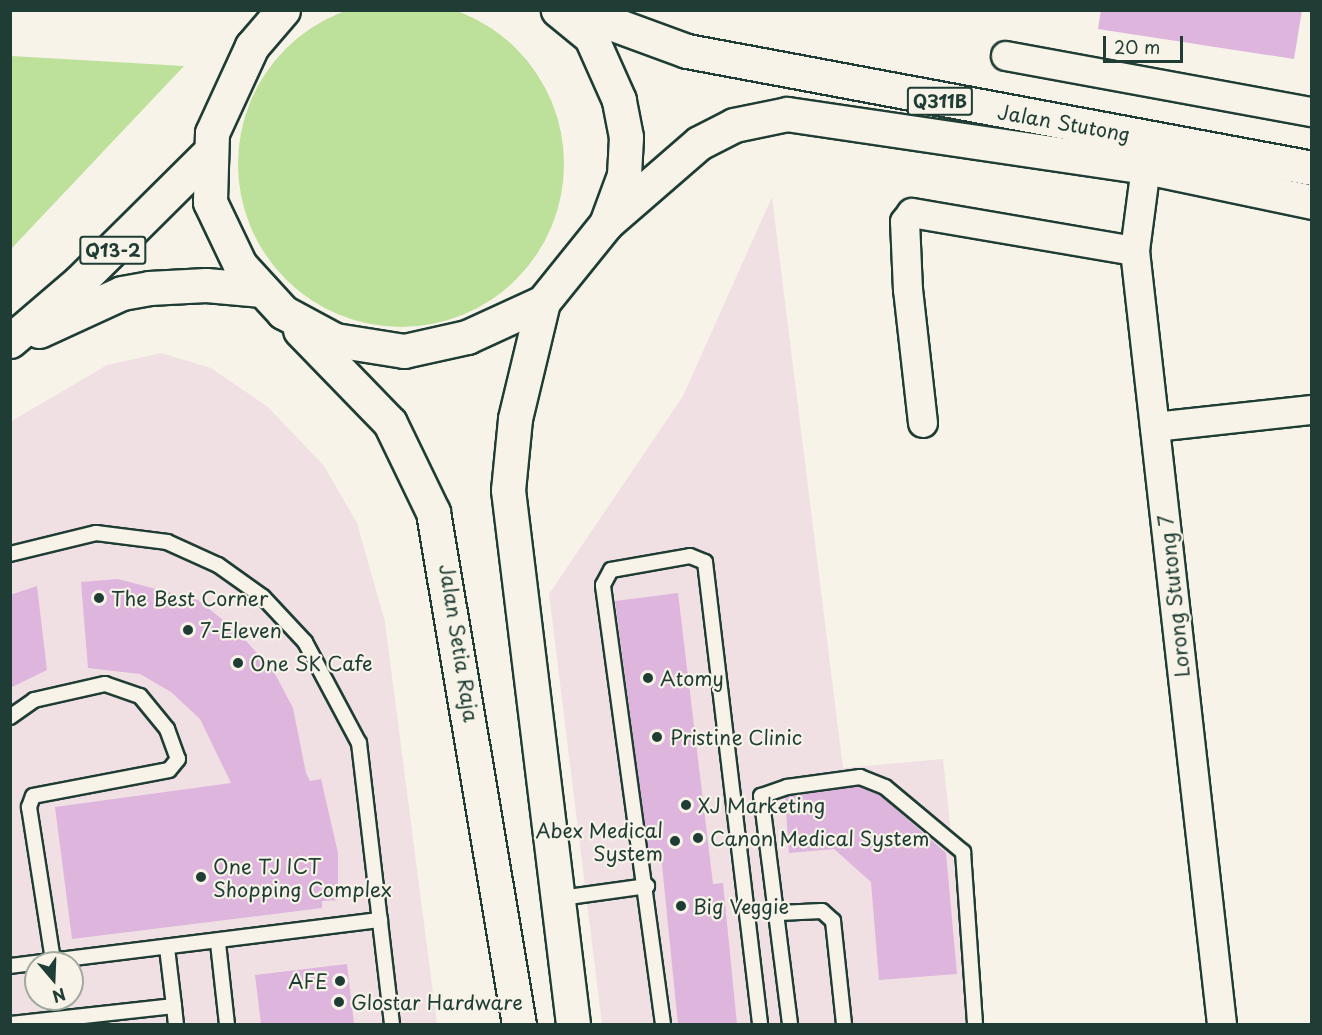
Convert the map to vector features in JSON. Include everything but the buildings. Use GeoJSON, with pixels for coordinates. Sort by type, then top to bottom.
{"type":"FeatureCollection","features":[{"type":"Feature","properties":{"kind":"main road"},"geometry":{"type":"LineString","coordinates":[[252,46],[261,10]]}},
{"type":"Feature","properties":{"kind":"main road"},"geometry":{"type":"LineString","coordinates":[[252,46],[283,10]]}},
{"type":"Feature","properties":{"kind":"main road"},"geometry":{"type":"LineString","coordinates":[[558,10],[591,37],[619,100],[626,137],[624,175],[606,224],[543,302],[515,419],[508,490],[561,898],[573,1024]]}},
{"type":"Feature","properties":{"kind":"main road","name":"Jalan Stutong"},"geometry":{"type":"LineString","coordinates":[[575,10],[687,51],[1311,168]]}},
{"type":"Feature","properties":{"kind":"main road","name":"Jalan Setia Raja"},"geometry":{"type":"LineString","coordinates":[[252,46],[212,133],[210,202],[223,238],[272,301],[390,423],[433,512],[519,1024]]}},
{"type":"Feature","properties":{"kind":"main road","name":"Jalan Stutong"},"geometry":{"type":"LineString","coordinates":[[606,224],[699,143],[734,125],[787,114],[1146,167],[1311,202]]}},
{"type":"Feature","properties":{"kind":"main road","name":"Q13-2"},"geometry":{"type":"LineString","coordinates":[[10,342],[121,243],[210,152]]}},
{"type":"Feature","properties":{"kind":"main road","name":"Q13-2"},"geometry":{"type":"LineString","coordinates":[[10,342],[122,293],[195,285],[272,301]]}},
{"type":"Feature","properties":{"kind":"main road"},"geometry":{"type":"LineString","coordinates":[[272,301],[335,340],[404,351],[467,338],[543,302]]}},
{"type":"Feature","properties":{"kind":"street"},"geometry":{"type":"LineString","coordinates":[[1006,56],[1311,112]]}},
{"type":"Feature","properties":{"kind":"street","name":"Lorong Stutong 7"},"geometry":{"type":"LineString","coordinates":[[1146,167],[1135,251],[1222,1024]]}},
{"type":"Feature","properties":{"kind":"street"},"geometry":{"type":"LineString","coordinates":[[923,423],[908,290],[905,222],[912,213],[1135,251]]}},
{"type":"Feature","properties":{"kind":"street"},"geometry":{"type":"LineString","coordinates":[[1155,427],[1311,410]]}},
{"type":"Feature","properties":{"kind":"lane"},"geometry":{"type":"LineString","coordinates":[[10,554],[96,533],[167,542],[218,565],[263,597],[305,642],[359,743],[392,1024]]}},
{"type":"Feature","properties":{"kind":"lane"},"geometry":{"type":"LineString","coordinates":[[663,1024],[647,886],[603,585],[611,570],[699,556],[705,562],[760,1024]]}},
{"type":"Feature","properties":{"kind":"lane"},"geometry":{"type":"LineString","coordinates":[[10,717],[34,700],[105,684],[140,696],[167,729],[178,759],[169,770],[33,795],[29,807],[51,951]]}},
{"type":"Feature","properties":{"kind":"lane"},"geometry":{"type":"LineString","coordinates":[[790,1024],[779,913],[760,796],[787,787],[874,780],[956,841],[963,852],[975,1024]]}},
{"type":"Feature","properties":{"kind":"lane"},"geometry":{"type":"LineString","coordinates":[[561,898],[647,886]]}},
{"type":"Feature","properties":{"kind":"lane"},"geometry":{"type":"LineString","coordinates":[[779,913],[822,911],[833,921],[844,1024]]}},
{"type":"Feature","properties":{"kind":"lane"},"geometry":{"type":"LineString","coordinates":[[84,957],[218,944],[380,920]]}},
{"type":"Feature","properties":{"kind":"lane"},"geometry":{"type":"LineString","coordinates":[[218,944],[227,1024]]}},
{"type":"Feature","properties":{"kind":"lane"},"geometry":{"type":"LineString","coordinates":[[167,948],[176,1024]]}},
{"type":"Feature","properties":{"kind":"lane"},"geometry":{"type":"LineString","coordinates":[[11,1024],[174,1006]]}},
{"type":"Feature","properties":{"kind":"shaded area"},"geometry":{"type":"Polygon","coordinates":[[[772,197],[843,768],[943,759],[972,1024],[602,1024],[549,594],[683,396],[772,197]]]}},
{"type":"Feature","properties":{"kind":"shaded area"},"geometry":{"type":"Polygon","coordinates":[[[161,353],[211,368],[268,407],[324,466],[357,523],[385,622],[437,1024],[11,1024],[10,422],[107,365],[161,353]]]}},
{"type":"Feature","properties":{"kind":"green space"},"geometry":{"type":"Polygon","coordinates":[[[401,1],[433,4],[463,14],[491,29],[516,49],[536,74],[551,102],[561,132],[564,164],[561,196],[551,226],[536,254],[516,279],[491,299],[463,314],[433,324],[401,327],[369,324],[339,314],[311,299],[286,279],[266,254],[251,226],[241,196],[238,164],[241,132],[251,102],[266,74],[286,49],[311,29],[339,14],[369,4],[401,1]]]}},
{"type":"Feature","properties":{"kind":"green space"},"geometry":{"type":"Polygon","coordinates":[[[11,56],[184,66],[10,249],[11,56]]]}},
{"type":"Feature","properties":{"kind":"place","name":"The Best Corner"},"geometry":{"type":"Point","coordinates":[99,598]}},
{"type":"Feature","properties":{"kind":"place","name":"7-Eleven"},"geometry":{"type":"Point","coordinates":[188,630]}},
{"type":"Feature","properties":{"kind":"place","name":"One SK Cafe"},"geometry":{"type":"Point","coordinates":[238,663]}},
{"type":"Feature","properties":{"kind":"place","name":"Atomy"},"geometry":{"type":"Point","coordinates":[648,678]}},
{"type":"Feature","properties":{"kind":"place","name":"Pristine Clinic"},"geometry":{"type":"Point","coordinates":[657,737]}},
{"type":"Feature","properties":{"kind":"place","name":"XJ Marketing"},"geometry":{"type":"Point","coordinates":[686,805]}},
{"type":"Feature","properties":{"kind":"place","name":"Canon Medical System"},"geometry":{"type":"Point","coordinates":[698,838]}},
{"type":"Feature","properties":{"kind":"place","name":"Abex Medical System"},"geometry":{"type":"Point","coordinates":[675,841]}},
{"type":"Feature","properties":{"kind":"place","name":"One TJ ICT Shopping Complex"},"geometry":{"type":"Point","coordinates":[201,877]}},
{"type":"Feature","properties":{"kind":"place","name":"Big Veggie"},"geometry":{"type":"Point","coordinates":[681,906]}},
{"type":"Feature","properties":{"kind":"place","name":"AFE"},"geometry":{"type":"Point","coordinates":[340,981]}},
{"type":"Feature","properties":{"kind":"place","name":"Glostar Hardware"},"geometry":{"type":"Point","coordinates":[339,1002]}}]}
